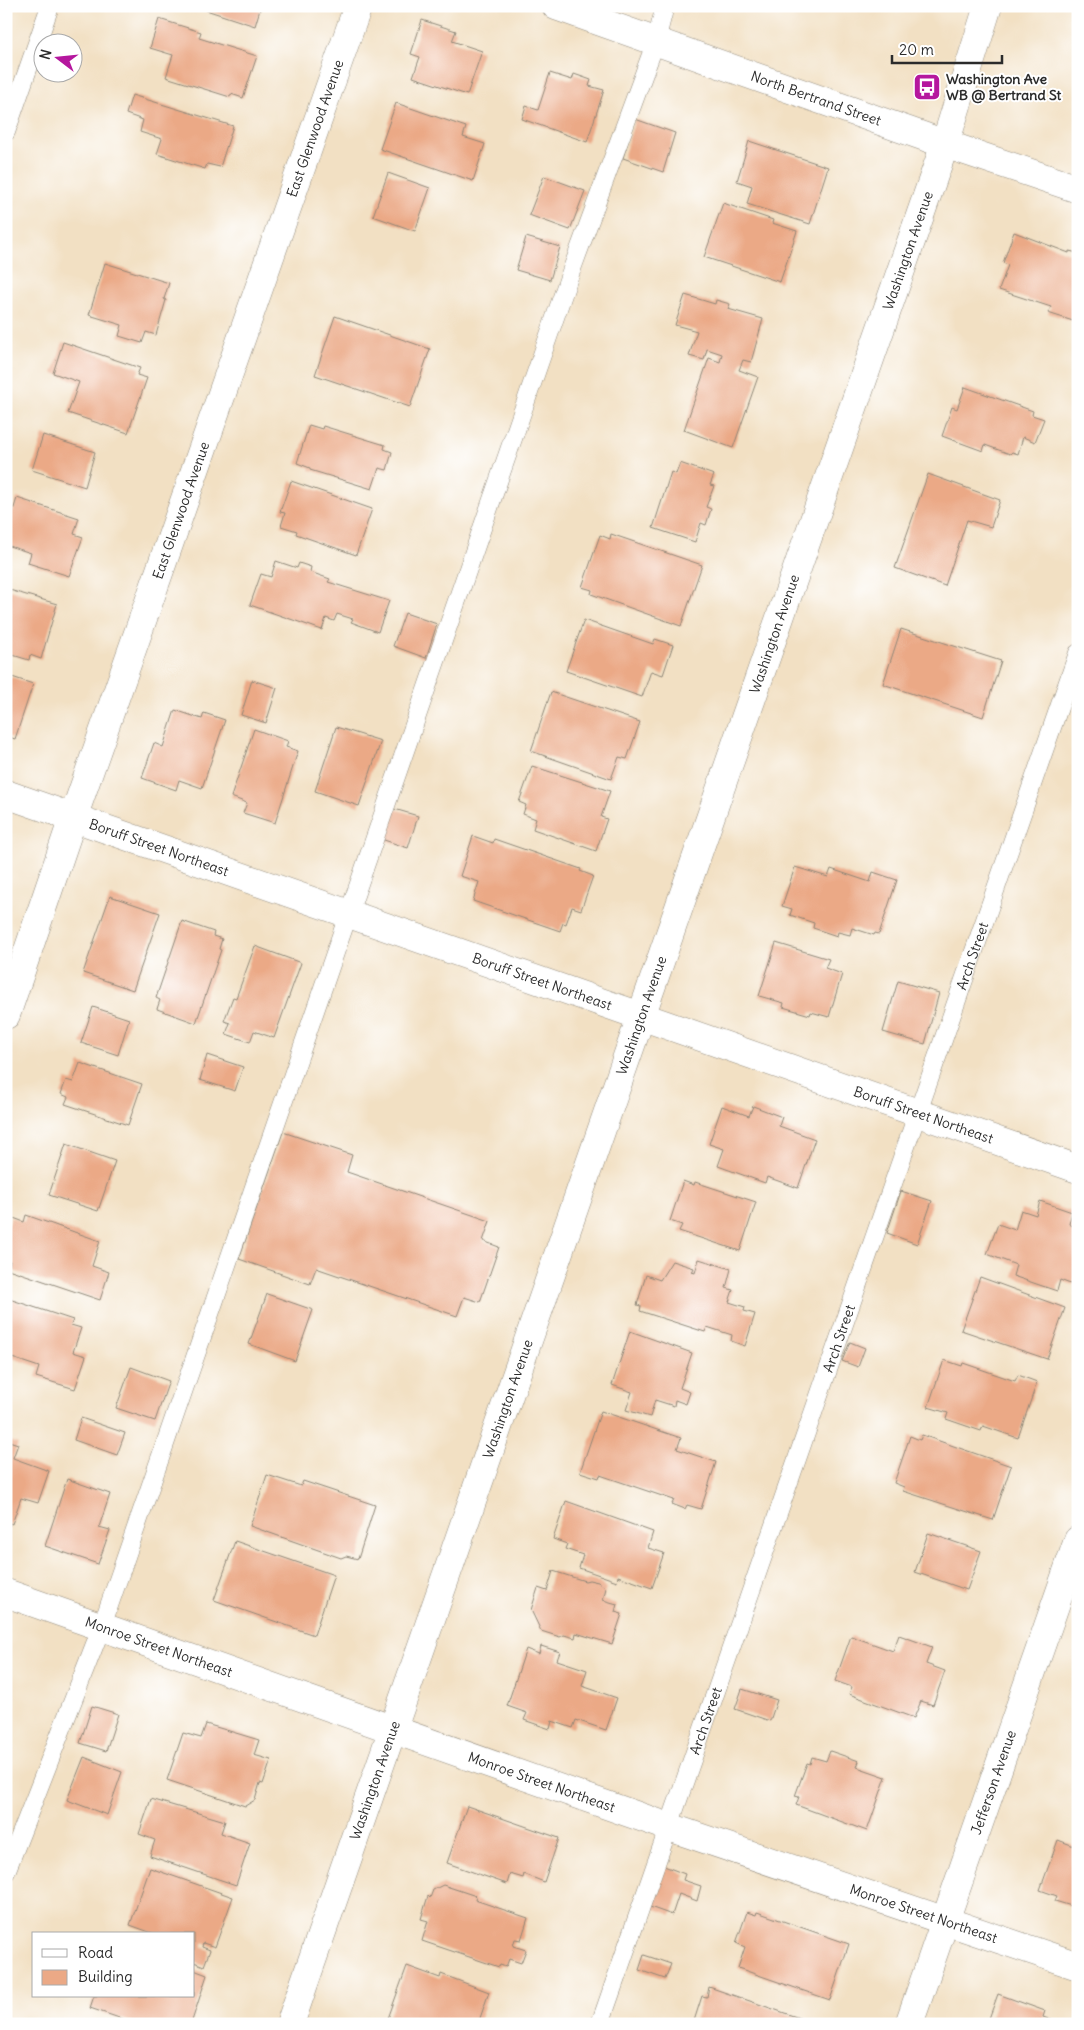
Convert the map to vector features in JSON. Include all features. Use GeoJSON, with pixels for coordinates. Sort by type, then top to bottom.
{"type":"FeatureCollection","features":[{"type":"Feature","properties":{"kind":"street","name":"East Glenwood Avenue"},"geometry":{"type":"LineString","coordinates":[[6,1015],[73,818],[358,6]]}},
{"type":"Feature","properties":{"kind":"street","name":"North Bertrand Street"},"geometry":{"type":"LineString","coordinates":[[556,6],[945,144],[1078,189]]}},
{"type":"Feature","properties":{"kind":"street","name":"Washington Avenue"},"geometry":{"type":"LineString","coordinates":[[290,2024],[639,1016],[945,144],[988,6]]}},
{"type":"Feature","properties":{"kind":"street","name":"Boruff Street Northeast"},"geometry":{"type":"LineString","coordinates":[[6,794],[1078,1170]]}},
{"type":"Feature","properties":{"kind":"street","name":"Jefferson Avenue"},"geometry":{"type":"LineString","coordinates":[[908,2024],[1078,1540]]}},
{"type":"Feature","properties":{"kind":"street","name":"Monroe Street Northeast"},"geometry":{"type":"LineString","coordinates":[[6,1593],[669,1827],[1078,1966]]}},
{"type":"Feature","properties":{"kind":"lane"},"geometry":{"type":"LineString","coordinates":[[6,132],[50,6]]}},
{"type":"Feature","properties":{"kind":"lane"},"geometry":{"type":"LineString","coordinates":[[6,1872],[102,1626],[568,276],[656,41],[665,6]]}},
{"type":"Feature","properties":{"kind":"lane","name":"Arch Street"},"geometry":{"type":"LineString","coordinates":[[600,2024],[732,1649],[916,1112],[1078,653]]}},
{"type":"Feature","properties":{"kind":"building"},"geometry":{"type":"Polygon","coordinates":[[[207,6],[261,6],[255,26],[206,10],[207,6]]]}},
{"type":"Feature","properties":{"kind":"building"},"geometry":{"type":"Polygon","coordinates":[[[159,19],[201,32],[199,38],[257,56],[243,98],[231,94],[230,97],[166,77],[173,55],[150,48],[159,19]]]}},
{"type":"Feature","properties":{"kind":"building"},"geometry":{"type":"Polygon","coordinates":[[[422,20],[456,31],[452,41],[482,51],[467,95],[413,77],[420,57],[411,54],[422,20]]]}},
{"type":"Feature","properties":{"kind":"building"},"geometry":{"type":"Polygon","coordinates":[[[550,73],[572,80],[574,74],[591,80],[589,86],[604,90],[587,142],[522,119],[526,106],[538,110],[550,73]]]}},
{"type":"Feature","properties":{"kind":"building"},"geometry":{"type":"Polygon","coordinates":[[[132,95],[233,126],[220,167],[207,164],[205,169],[157,154],[162,139],[140,132],[143,120],[126,114],[132,95]]]}},
{"type":"Feature","properties":{"kind":"building"},"geometry":{"type":"Polygon","coordinates":[[[396,103],[466,127],[463,137],[485,144],[473,181],[380,149],[396,103]]]}},
{"type":"Feature","properties":{"kind":"building"},"geometry":{"type":"Polygon","coordinates":[[[635,119],[675,133],[663,172],[623,158],[635,119]]]}},
{"type":"Feature","properties":{"kind":"building"},"geometry":{"type":"Polygon","coordinates":[[[749,141],[828,167],[810,224],[747,204],[752,186],[737,181],[749,141]]]}},
{"type":"Feature","properties":{"kind":"building"},"geometry":{"type":"Polygon","coordinates":[[[388,173],[430,188],[415,231],[373,216],[388,173]]]}},
{"type":"Feature","properties":{"kind":"building"},"geometry":{"type":"Polygon","coordinates":[[[544,176],[585,191],[570,230],[529,215],[544,176]]]}},
{"type":"Feature","properties":{"kind":"building"},"geometry":{"type":"Polygon","coordinates":[[[723,203],[773,220],[772,223],[797,231],[780,282],[704,257],[723,203]]]}},
{"type":"Feature","properties":{"kind":"building"},"geometry":{"type":"Polygon","coordinates":[[[1014,232],[1069,253],[1069,251],[1078,253],[1078,306],[1073,321],[1048,313],[1051,307],[999,290],[1008,265],[1003,263],[1014,232]]]}},
{"type":"Feature","properties":{"kind":"building"},"geometry":{"type":"Polygon","coordinates":[[[526,237],[560,247],[550,280],[516,270],[526,237]]]}},
{"type":"Feature","properties":{"kind":"building"},"geometry":{"type":"Polygon","coordinates":[[[105,263],[169,283],[156,335],[146,332],[142,343],[119,336],[122,325],[89,315],[105,263]]]}},
{"type":"Feature","properties":{"kind":"building"},"geometry":{"type":"Polygon","coordinates":[[[685,295],[715,304],[716,300],[730,304],[728,309],[763,319],[751,362],[743,360],[739,370],[758,377],[733,448],[684,430],[709,358],[720,362],[722,354],[707,349],[704,360],[689,356],[697,331],[675,325],[685,295]]]}},
{"type":"Feature","properties":{"kind":"building"},"geometry":{"type":"Polygon","coordinates":[[[335,316],[430,349],[410,407],[315,375],[335,316]]]}},
{"type":"Feature","properties":{"kind":"building"},"geometry":{"type":"Polygon","coordinates":[[[63,342],[140,368],[137,375],[147,378],[128,433],[68,413],[79,382],[53,373],[63,342]]]}},
{"type":"Feature","properties":{"kind":"building"},"geometry":{"type":"Polygon","coordinates":[[[965,387],[1033,411],[1032,415],[1044,419],[1035,442],[1023,437],[1018,454],[1012,452],[1010,454],[985,445],[983,451],[942,436],[952,407],[957,409],[965,387]]]}},
{"type":"Feature","properties":{"kind":"building"},"geometry":{"type":"Polygon","coordinates":[[[309,425],[322,429],[323,426],[385,445],[384,449],[392,452],[387,470],[379,468],[372,489],[310,470],[310,468],[297,463],[309,425]]]}},
{"type":"Feature","properties":{"kind":"building"},"geometry":{"type":"Polygon","coordinates":[[[43,435],[95,452],[85,487],[32,470],[43,435]]]}},
{"type":"Feature","properties":{"kind":"building"},"geometry":{"type":"Polygon","coordinates":[[[680,463],[714,475],[710,485],[714,486],[706,507],[711,509],[706,525],[701,523],[695,542],[653,528],[671,472],[676,474],[680,463]]]}},
{"type":"Feature","properties":{"kind":"building"},"geometry":{"type":"Polygon","coordinates":[[[928,474],[1000,500],[991,527],[967,520],[945,586],[895,568],[928,474]]]}},
{"type":"Feature","properties":{"kind":"building"},"geometry":{"type":"Polygon","coordinates":[[[291,481],[372,509],[356,555],[296,534],[297,531],[281,526],[285,513],[280,512],[291,481]]]}},
{"type":"Feature","properties":{"kind":"building"},"geometry":{"type":"Polygon","coordinates":[[[17,498],[79,518],[74,534],[83,537],[69,576],[28,563],[31,553],[6,545],[6,509],[13,511],[17,498]]]}},
{"type":"Feature","properties":{"kind":"building"},"geometry":{"type":"Polygon","coordinates":[[[611,534],[702,565],[681,626],[591,594],[592,590],[582,587],[600,535],[610,539],[611,534]]]}},
{"type":"Feature","properties":{"kind":"building"},"geometry":{"type":"Polygon","coordinates":[[[276,561],[297,568],[299,563],[311,567],[310,572],[330,579],[328,582],[389,601],[378,632],[351,622],[353,619],[337,614],[334,621],[326,618],[322,630],[250,605],[261,574],[271,577],[276,561]]]}},
{"type":"Feature","properties":{"kind":"building"},"geometry":{"type":"Polygon","coordinates":[[[6,589],[57,604],[41,659],[30,655],[29,660],[6,653],[6,589]]]}},
{"type":"Feature","properties":{"kind":"building"},"geometry":{"type":"Polygon","coordinates":[[[405,613],[437,624],[426,658],[393,646],[405,613]]]}},
{"type":"Feature","properties":{"kind":"building"},"geometry":{"type":"Polygon","coordinates":[[[584,620],[653,644],[655,639],[673,645],[663,675],[651,671],[642,697],[566,671],[584,620]]]}},
{"type":"Feature","properties":{"kind":"building"},"geometry":{"type":"Polygon","coordinates":[[[901,629],[1001,661],[983,717],[883,684],[901,629]]]}},
{"type":"Feature","properties":{"kind":"building"},"geometry":{"type":"Polygon","coordinates":[[[6,675],[33,684],[15,739],[6,736],[6,675]]]}},
{"type":"Feature","properties":{"kind":"building"},"geometry":{"type":"Polygon","coordinates":[[[252,680],[277,688],[266,723],[241,715],[252,680]]]}},
{"type":"Feature","properties":{"kind":"building"},"geometry":{"type":"Polygon","coordinates":[[[551,692],[640,722],[627,759],[619,757],[611,779],[531,751],[551,692]]]}},
{"type":"Feature","properties":{"kind":"building"},"geometry":{"type":"Polygon","coordinates":[[[175,710],[202,719],[204,713],[225,720],[202,788],[179,780],[176,790],[142,778],[154,743],[163,747],[175,710]]]}},
{"type":"Feature","properties":{"kind":"building"},"geometry":{"type":"Polygon","coordinates":[[[336,727],[381,741],[359,806],[315,791],[336,727]]]}},
{"type":"Feature","properties":{"kind":"building"},"geometry":{"type":"Polygon","coordinates":[[[254,729],[288,741],[286,747],[298,751],[275,823],[243,813],[247,803],[231,797],[254,729]]]}},
{"type":"Feature","properties":{"kind":"building"},"geometry":{"type":"Polygon","coordinates":[[[532,766],[610,791],[601,817],[607,819],[596,851],[533,829],[536,819],[523,814],[526,805],[519,802],[532,766]]]}},
{"type":"Feature","properties":{"kind":"building"},"geometry":{"type":"Polygon","coordinates":[[[391,808],[418,816],[408,848],[381,839],[391,808]]]}},
{"type":"Feature","properties":{"kind":"building"},"geometry":{"type":"Polygon","coordinates":[[[473,836],[493,843],[494,839],[581,869],[580,871],[593,876],[581,910],[572,907],[566,924],[563,923],[560,931],[473,901],[479,882],[460,876],[473,836]]]}},
{"type":"Feature","properties":{"kind":"building"},"geometry":{"type":"Polygon","coordinates":[[[795,867],[828,877],[831,869],[870,882],[873,872],[897,880],[879,934],[875,933],[874,935],[852,928],[850,935],[838,932],[837,936],[813,928],[814,923],[790,915],[792,909],[782,906],[795,867]]]}},
{"type":"Feature","properties":{"kind":"building"},"geometry":{"type":"Polygon","coordinates":[[[110,896],[160,913],[133,990],[83,973],[110,896]]]}},
{"type":"Feature","properties":{"kind":"building"},"geometry":{"type":"Polygon","coordinates":[[[182,921],[214,932],[213,936],[222,939],[219,949],[221,950],[196,1023],[157,1009],[160,1000],[156,998],[182,921]]]}},
{"type":"Feature","properties":{"kind":"building"},"geometry":{"type":"Polygon","coordinates":[[[776,943],[829,959],[825,968],[842,974],[829,1017],[811,1012],[810,1015],[783,1007],[784,1003],[759,996],[776,943]]]}},
{"type":"Feature","properties":{"kind":"building"},"geometry":{"type":"Polygon","coordinates":[[[255,946],[301,963],[274,1038],[254,1031],[250,1042],[226,1034],[230,1023],[224,1021],[233,997],[236,998],[255,946]]]}},
{"type":"Feature","properties":{"kind":"building"},"geometry":{"type":"Polygon","coordinates":[[[898,981],[939,993],[925,1044],[883,1032],[898,981]]]}},
{"type":"Feature","properties":{"kind":"building"},"geometry":{"type":"Polygon","coordinates":[[[93,1007],[129,1019],[118,1055],[81,1043],[93,1007]]]}},
{"type":"Feature","properties":{"kind":"building"},"geometry":{"type":"Polygon","coordinates":[[[207,1055],[243,1067],[235,1091],[200,1080],[207,1055]]]}},
{"type":"Feature","properties":{"kind":"building"},"geometry":{"type":"Polygon","coordinates":[[[80,1063],[142,1084],[128,1125],[65,1104],[68,1097],[61,1094],[66,1080],[73,1082],[80,1063]]]}},
{"type":"Feature","properties":{"kind":"building"},"geometry":{"type":"Polygon","coordinates":[[[722,1106],[749,1116],[753,1106],[782,1117],[779,1126],[815,1139],[798,1188],[767,1177],[765,1183],[718,1166],[724,1149],[709,1144],[722,1106]]]}},
{"type":"Feature","properties":{"kind":"building"},"geometry":{"type":"Polygon","coordinates":[[[283,1132],[352,1155],[347,1172],[490,1221],[483,1241],[499,1247],[480,1302],[464,1297],[457,1316],[316,1268],[310,1284],[239,1259],[283,1132]]]}},
{"type":"Feature","properties":{"kind":"building"},"geometry":{"type":"Polygon","coordinates":[[[66,1144],[115,1161],[98,1211],[49,1195],[66,1144]]]}},
{"type":"Feature","properties":{"kind":"building"},"geometry":{"type":"Polygon","coordinates":[[[683,1181],[694,1185],[695,1182],[756,1202],[740,1251],[679,1231],[682,1225],[670,1221],[683,1181]]]}},
{"type":"Feature","properties":{"kind":"building"},"geometry":{"type":"Polygon","coordinates":[[[901,1191],[932,1201],[917,1244],[887,1233],[901,1191]]]}},
{"type":"Feature","properties":{"kind":"building"},"geometry":{"type":"Polygon","coordinates":[[[1040,1201],[1072,1212],[1069,1224],[1073,1226],[1075,1234],[1078,1235],[1078,1270],[1073,1285],[1060,1280],[1057,1291],[1013,1276],[1016,1265],[987,1254],[998,1224],[1015,1230],[1021,1210],[1036,1215],[1040,1201]]]}},
{"type":"Feature","properties":{"kind":"building"},"geometry":{"type":"Polygon","coordinates":[[[26,1215],[100,1241],[92,1266],[109,1272],[100,1300],[8,1269],[10,1261],[6,1260],[6,1231],[11,1217],[24,1222],[26,1215]]]}},
{"type":"Feature","properties":{"kind":"building"},"geometry":{"type":"Polygon","coordinates":[[[699,1259],[731,1269],[726,1288],[733,1290],[729,1302],[745,1307],[744,1311],[755,1314],[745,1346],[731,1341],[732,1335],[707,1327],[705,1332],[640,1311],[641,1306],[637,1305],[646,1275],[660,1280],[672,1261],[694,1268],[692,1272],[695,1273],[699,1259]]]}},
{"type":"Feature","properties":{"kind":"building"},"geometry":{"type":"Polygon","coordinates":[[[980,1277],[1065,1308],[1047,1359],[961,1330],[980,1277]]]}},
{"type":"Feature","properties":{"kind":"building"},"geometry":{"type":"Polygon","coordinates":[[[267,1294],[313,1310],[295,1361],[249,1344],[267,1294]]]}},
{"type":"Feature","properties":{"kind":"building"},"geometry":{"type":"Polygon","coordinates":[[[6,1298],[73,1320],[71,1325],[81,1328],[73,1352],[86,1356],[75,1389],[36,1377],[39,1367],[6,1356],[6,1298]]]}},
{"type":"Feature","properties":{"kind":"building"},"geometry":{"type":"Polygon","coordinates":[[[630,1331],[692,1353],[680,1388],[690,1392],[686,1404],[675,1400],[674,1406],[655,1400],[650,1417],[626,1410],[632,1392],[612,1385],[630,1331]]]}},
{"type":"Feature","properties":{"kind":"building"},"geometry":{"type":"Polygon","coordinates":[[[850,1342],[865,1348],[858,1367],[842,1361],[850,1342]]]}},
{"type":"Feature","properties":{"kind":"building"},"geometry":{"type":"Polygon","coordinates":[[[944,1360],[962,1366],[963,1363],[1015,1381],[1018,1375],[1037,1382],[1018,1438],[983,1426],[981,1431],[946,1419],[948,1413],[928,1407],[944,1360]]]}},
{"type":"Feature","properties":{"kind":"building"},"geometry":{"type":"Polygon","coordinates":[[[131,1367],[169,1381],[155,1421],[116,1408],[131,1367]]]}},
{"type":"Feature","properties":{"kind":"building"},"geometry":{"type":"Polygon","coordinates":[[[601,1411],[681,1438],[677,1449],[716,1462],[701,1509],[687,1505],[685,1509],[672,1504],[674,1500],[600,1475],[599,1478],[580,1472],[601,1411]]]}},
{"type":"Feature","properties":{"kind":"building"},"geometry":{"type":"Polygon","coordinates":[[[81,1418],[125,1433],[117,1455],[74,1440],[81,1418]]]}},
{"type":"Feature","properties":{"kind":"building"},"geometry":{"type":"Polygon","coordinates":[[[922,1435],[1011,1466],[993,1520],[903,1491],[904,1487],[894,1483],[910,1436],[920,1440],[922,1435]]]}},
{"type":"Feature","properties":{"kind":"building"},"geometry":{"type":"Polygon","coordinates":[[[6,1440],[18,1444],[13,1458],[49,1471],[38,1503],[21,1498],[12,1524],[10,1523],[6,1532],[6,1440]]]}},
{"type":"Feature","properties":{"kind":"building"},"geometry":{"type":"Polygon","coordinates":[[[267,1475],[301,1486],[303,1481],[375,1505],[358,1559],[346,1556],[341,1558],[250,1526],[267,1475]]]}},
{"type":"Feature","properties":{"kind":"building"},"geometry":{"type":"Polygon","coordinates":[[[67,1479],[110,1494],[99,1527],[110,1530],[98,1564],[45,1546],[67,1479]]]}},
{"type":"Feature","properties":{"kind":"building"},"geometry":{"type":"Polygon","coordinates":[[[566,1501],[653,1532],[648,1548],[664,1553],[652,1588],[618,1576],[617,1581],[579,1568],[583,1555],[565,1549],[567,1544],[553,1539],[566,1501]]]}},
{"type":"Feature","properties":{"kind":"building"},"geometry":{"type":"Polygon","coordinates":[[[928,1533],[981,1551],[967,1590],[915,1572],[928,1533]]]}},
{"type":"Feature","properties":{"kind":"building"},"geometry":{"type":"Polygon","coordinates":[[[235,1541],[334,1575],[314,1635],[214,1600],[235,1541]]]}},
{"type":"Feature","properties":{"kind":"building"},"geometry":{"type":"Polygon","coordinates":[[[553,1571],[585,1581],[598,1582],[606,1588],[603,1600],[617,1604],[615,1612],[622,1614],[612,1644],[576,1633],[575,1638],[564,1635],[560,1637],[541,1631],[531,1610],[538,1588],[547,1591],[553,1571]]]}},
{"type":"Feature","properties":{"kind":"building"},"geometry":{"type":"Polygon","coordinates":[[[899,1635],[932,1647],[926,1664],[945,1671],[933,1705],[921,1701],[914,1718],[849,1694],[852,1687],[835,1681],[851,1636],[893,1651],[899,1635]]]}},
{"type":"Feature","properties":{"kind":"building"},"geometry":{"type":"Polygon","coordinates":[[[541,1646],[560,1652],[557,1660],[587,1670],[582,1686],[617,1698],[606,1730],[576,1720],[573,1728],[552,1721],[550,1729],[524,1720],[527,1713],[507,1706],[526,1649],[539,1654],[541,1646]]]}},
{"type":"Feature","properties":{"kind":"building"},"geometry":{"type":"Polygon","coordinates":[[[742,1689],[777,1700],[770,1721],[735,1709],[742,1689]]]}},
{"type":"Feature","properties":{"kind":"building"},"geometry":{"type":"Polygon","coordinates":[[[92,1706],[118,1714],[106,1751],[80,1743],[92,1706]]]}},
{"type":"Feature","properties":{"kind":"building"},"geometry":{"type":"Polygon","coordinates":[[[206,1724],[259,1740],[254,1755],[271,1760],[263,1784],[260,1783],[255,1800],[245,1806],[167,1780],[183,1733],[201,1738],[206,1724]]]}},
{"type":"Feature","properties":{"kind":"building"},"geometry":{"type":"Polygon","coordinates":[[[830,1751],[859,1761],[857,1767],[886,1777],[867,1831],[796,1805],[799,1797],[795,1796],[807,1763],[810,1764],[812,1757],[826,1761],[830,1751]]]}},
{"type":"Feature","properties":{"kind":"building"},"geometry":{"type":"Polygon","coordinates":[[[84,1757],[122,1772],[107,1815],[67,1800],[84,1757]]]}},
{"type":"Feature","properties":{"kind":"building"},"geometry":{"type":"Polygon","coordinates":[[[151,1799],[225,1821],[221,1833],[250,1843],[236,1885],[150,1856],[155,1840],[139,1834],[151,1799]]]}},
{"type":"Feature","properties":{"kind":"building"},"geometry":{"type":"Polygon","coordinates":[[[467,1806],[559,1838],[544,1882],[524,1874],[523,1878],[510,1874],[507,1884],[447,1863],[467,1806]]]}},
{"type":"Feature","properties":{"kind":"building"},"geometry":{"type":"Polygon","coordinates":[[[1058,1840],[1074,1846],[1075,1842],[1078,1843],[1078,1908],[1055,1901],[1057,1896],[1040,1890],[1058,1840]]]}},
{"type":"Feature","properties":{"kind":"building"},"geometry":{"type":"Polygon","coordinates":[[[664,1866],[685,1874],[683,1880],[701,1886],[697,1901],[679,1894],[672,1915],[650,1907],[664,1866]]]}},
{"type":"Feature","properties":{"kind":"building"},"geometry":{"type":"Polygon","coordinates":[[[150,1868],[233,1897],[215,1947],[203,1943],[202,1947],[210,1950],[204,1966],[195,1962],[195,1932],[149,1932],[130,1925],[150,1868]]]}},
{"type":"Feature","properties":{"kind":"building"},"geometry":{"type":"Polygon","coordinates":[[[443,1885],[476,1896],[475,1900],[528,1918],[521,1940],[515,1939],[513,1946],[526,1950],[521,1963],[509,1959],[506,1967],[500,1965],[499,1967],[422,1941],[428,1921],[421,1919],[428,1896],[430,1898],[433,1890],[443,1885]]]}},
{"type":"Feature","properties":{"kind":"building"},"geometry":{"type":"Polygon","coordinates":[[[747,1912],[756,1915],[757,1912],[849,1944],[830,2000],[738,1968],[745,1947],[736,1943],[747,1912]]]}},
{"type":"Feature","properties":{"kind":"building"},"geometry":{"type":"Polygon","coordinates":[[[644,1955],[671,1964],[665,1979],[639,1970],[644,1955]]]}},
{"type":"Feature","properties":{"kind":"building"},"geometry":{"type":"Polygon","coordinates":[[[407,1966],[440,1978],[441,1974],[489,1992],[478,2024],[386,2024],[407,1966]]]}},
{"type":"Feature","properties":{"kind":"building"},"geometry":{"type":"Polygon","coordinates":[[[195,1970],[207,1975],[191,2024],[137,2024],[90,2008],[93,1998],[195,1998],[195,1970]]]}},
{"type":"Feature","properties":{"kind":"building"},"geometry":{"type":"Polygon","coordinates":[[[709,1987],[808,2021],[807,2024],[693,2024],[702,1996],[707,1997],[709,1987]]]}},
{"type":"Feature","properties":{"kind":"building"},"geometry":{"type":"Polygon","coordinates":[[[998,1994],[1045,2011],[1043,2017],[1062,2024],[987,2024],[998,1994]]]}},
{"type":"Feature","properties":{"kind":"place","name":"Washington Ave WB @ Bertrand St"},"geometry":{"type":"Point","coordinates":[927,87]}}]}
